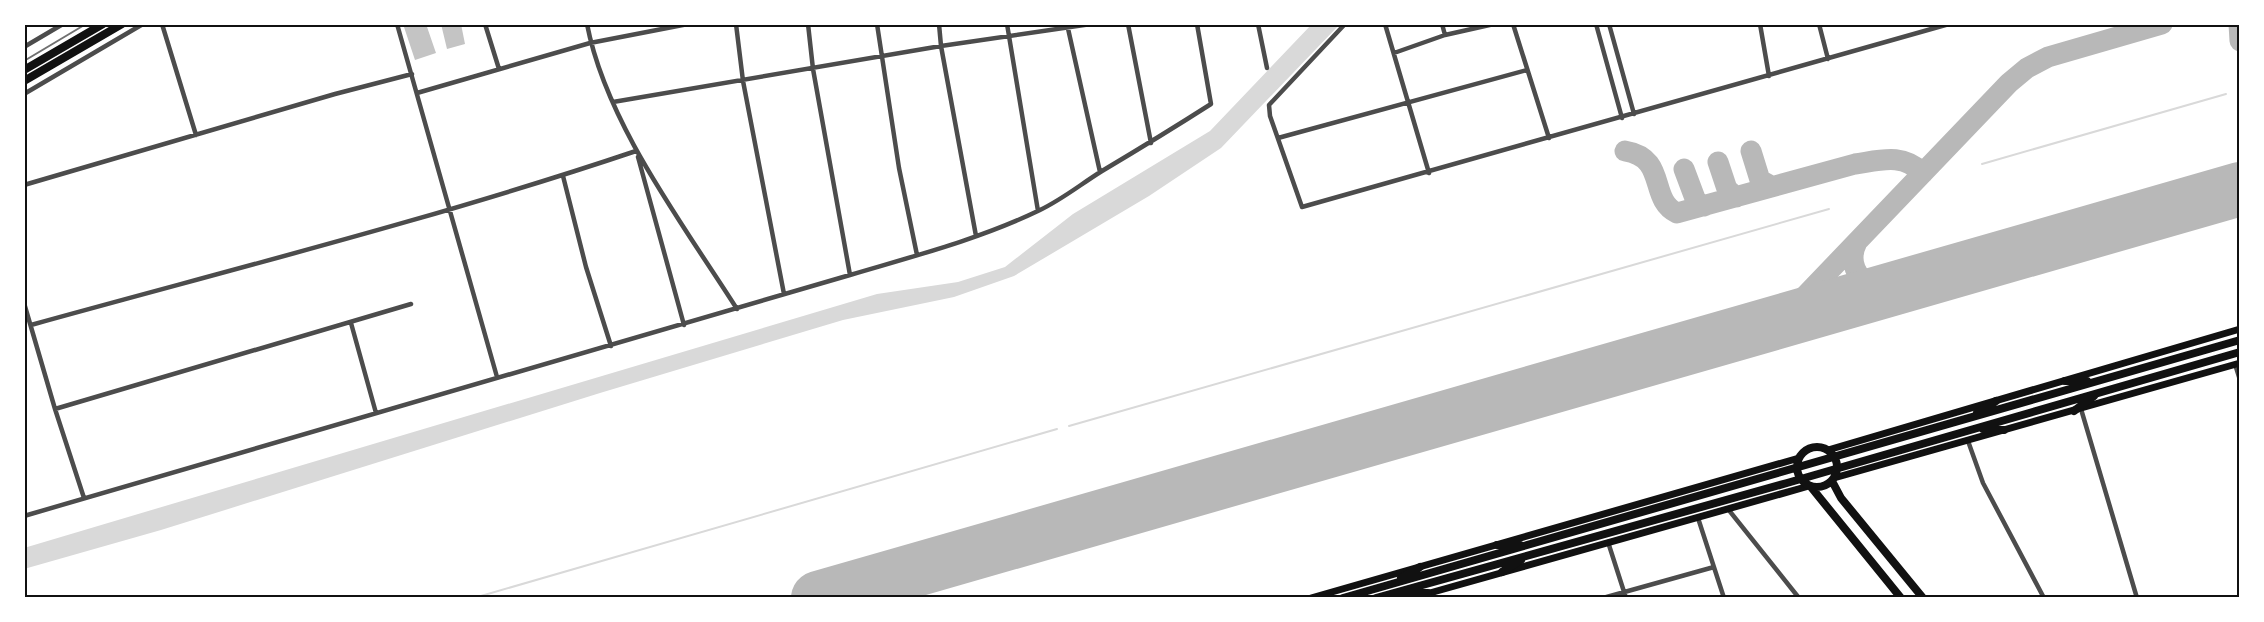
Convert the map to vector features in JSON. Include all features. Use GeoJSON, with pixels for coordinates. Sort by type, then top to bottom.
{"type":"FeatureCollection","features":[{"type":"Feature","properties":{"kind":"highway"},"geometry":{"type":"LineString","coordinates":[[24,70],[103,24]]}},
{"type":"Feature","properties":{"kind":"highway"},"geometry":{"type":"LineString","coordinates":[[24,81],[122,24]]}},
{"type":"Feature","properties":{"kind":"main road"},"geometry":{"type":"LineString","coordinates":[[1827,450],[2240,330]]}},
{"type":"Feature","properties":{"kind":"main road"},"geometry":{"type":"LineString","coordinates":[[1343,598],[2240,340]]}},
{"type":"Feature","properties":{"kind":"main road"},"geometry":{"type":"LineString","coordinates":[[1376,598],[2240,352]]}},
{"type":"Feature","properties":{"kind":"main road"},"geometry":{"type":"LineString","coordinates":[[1412,598],[1728,509],[1810,487],[1822,487],[1833,480],[2238,364]]}},
{"type":"Feature","properties":{"kind":"main road"},"geometry":{"type":"LineString","coordinates":[[2065,381],[2097,381]]}},
{"type":"Feature","properties":{"kind":"main road"},"geometry":{"type":"LineString","coordinates":[[2077,410],[2100,392]]}},
{"type":"Feature","properties":{"kind":"main road"},"geometry":{"type":"LineString","coordinates":[[1971,417],[1996,401]]}},
{"type":"Feature","properties":{"kind":"main road"},"geometry":{"type":"LineString","coordinates":[[1975,428],[2004,430]]}},
{"type":"Feature","properties":{"kind":"main road"},"geometry":{"type":"LineString","coordinates":[[1901,598],[1810,487],[1800,479],[1796,468],[1799,458],[1808,449],[1815,447],[1827,450],[1835,457],[1838,468],[1833,480],[1841,498],[1923,598]]}},
{"type":"Feature","properties":{"kind":"main road"},"geometry":{"type":"LineString","coordinates":[[1311,598],[1799,458]]}},
{"type":"Feature","properties":{"kind":"main road"},"geometry":{"type":"LineString","coordinates":[[1497,545],[1527,546]]}},
{"type":"Feature","properties":{"kind":"main road"},"geometry":{"type":"LineString","coordinates":[[1502,572],[1530,555]]}},
{"type":"Feature","properties":{"kind":"main road"},"geometry":{"type":"LineString","coordinates":[[1391,584],[1420,567]]}},
{"type":"Feature","properties":{"kind":"main road"},"geometry":{"type":"LineString","coordinates":[[1394,593],[1428,593]]}},
{"type":"Feature","properties":{"kind":"street"},"geometry":{"type":"LineString","coordinates":[[24,47],[63,24]]}},
{"type":"Feature","properties":{"kind":"street"},"geometry":{"type":"LineString","coordinates":[[24,94],[143,24]]}},
{"type":"Feature","properties":{"kind":"street"},"geometry":{"type":"LineString","coordinates":[[162,24],[196,135]]}},
{"type":"Feature","properties":{"kind":"street"},"geometry":{"type":"LineString","coordinates":[[397,24],[496,377]]}},
{"type":"Feature","properties":{"kind":"street"},"geometry":{"type":"LineString","coordinates":[[485,24],[499,69]]}},
{"type":"Feature","properties":{"kind":"street"},"geometry":{"type":"LineString","coordinates":[[587,24],[591,44],[613,102],[636,151],[737,309]]}},
{"type":"Feature","properties":{"kind":"street"},"geometry":{"type":"LineString","coordinates":[[417,93],[591,44],[688,24]]}},
{"type":"Feature","properties":{"kind":"street"},"geometry":{"type":"LineString","coordinates":[[736,24],[743,81],[784,294]]}},
{"type":"Feature","properties":{"kind":"street"},"geometry":{"type":"LineString","coordinates":[[808,24],[813,69],[850,275]]}},
{"type":"Feature","properties":{"kind":"street"},"geometry":{"type":"LineString","coordinates":[[877,24],[899,168],[917,255]]}},
{"type":"Feature","properties":{"kind":"street"},"geometry":{"type":"LineString","coordinates":[[939,24],[941,46],[976,236]]}},
{"type":"Feature","properties":{"kind":"street"},"geometry":{"type":"LineString","coordinates":[[1007,24],[1038,211]]}},
{"type":"Feature","properties":{"kind":"street"},"geometry":{"type":"LineString","coordinates":[[613,102],[941,46],[1091,24]]}},
{"type":"Feature","properties":{"kind":"street"},"geometry":{"type":"LineString","coordinates":[[1128,24],[1151,143]]}},
{"type":"Feature","properties":{"kind":"street"},"geometry":{"type":"LineString","coordinates":[[24,516],[496,377],[684,325],[917,255],[976,236],[1038,211],[1064,198],[1100,172],[1151,143],[1211,104],[1197,24]]}},
{"type":"Feature","properties":{"kind":"street"},"geometry":{"type":"LineString","coordinates":[[1258,24],[1267,68]]}},
{"type":"Feature","properties":{"kind":"street"},"geometry":{"type":"LineString","coordinates":[[1345,24],[1269,105],[1270,116],[1301,206],[1304,208],[1828,59],[1930,27],[1949,24]]}},
{"type":"Feature","properties":{"kind":"street"},"geometry":{"type":"LineString","coordinates":[[1384,24],[1429,173]]}},
{"type":"Feature","properties":{"kind":"street"},"geometry":{"type":"LineString","coordinates":[[1442,24],[1445,35]]}},
{"type":"Feature","properties":{"kind":"street"},"geometry":{"type":"LineString","coordinates":[[1394,53],[1445,35],[1494,24]]}},
{"type":"Feature","properties":{"kind":"street"},"geometry":{"type":"LineString","coordinates":[[1514,24],[1550,138]]}},
{"type":"Feature","properties":{"kind":"street"},"geometry":{"type":"LineString","coordinates":[[1622,117],[1597,26],[1610,24],[1634,114]]}},
{"type":"Feature","properties":{"kind":"street"},"geometry":{"type":"LineString","coordinates":[[1760,24],[1769,76]]}},
{"type":"Feature","properties":{"kind":"street"},"geometry":{"type":"LineString","coordinates":[[1819,24],[1828,59]]}},
{"type":"Feature","properties":{"kind":"street"},"geometry":{"type":"LineString","coordinates":[[1068,26],[1100,172]]}},
{"type":"Feature","properties":{"kind":"street"},"geometry":{"type":"LineString","coordinates":[[1278,138],[1527,70]]}},
{"type":"Feature","properties":{"kind":"street"},"geometry":{"type":"LineString","coordinates":[[24,185],[412,74]]}},
{"type":"Feature","properties":{"kind":"street"},"geometry":{"type":"LineString","coordinates":[[31,325],[449,209],[563,176],[636,151]]}},
{"type":"Feature","properties":{"kind":"street"},"geometry":{"type":"LineString","coordinates":[[636,151],[684,325]]}},
{"type":"Feature","properties":{"kind":"street"},"geometry":{"type":"LineString","coordinates":[[563,176],[586,267],[611,345]]}},
{"type":"Feature","properties":{"kind":"street"},"geometry":{"type":"LineString","coordinates":[[24,303],[84,498]]}},
{"type":"Feature","properties":{"kind":"street"},"geometry":{"type":"LineString","coordinates":[[55,409],[411,304]]}},
{"type":"Feature","properties":{"kind":"street"},"geometry":{"type":"LineString","coordinates":[[351,323],[376,413]]}},
{"type":"Feature","properties":{"kind":"street"},"geometry":{"type":"LineString","coordinates":[[2238,364],[2240,380]]}},
{"type":"Feature","properties":{"kind":"street"},"geometry":{"type":"LineString","coordinates":[[2077,410],[2137,598]]}},
{"type":"Feature","properties":{"kind":"street"},"geometry":{"type":"LineString","coordinates":[[1968,441],[1983,483],[2044,598]]}},
{"type":"Feature","properties":{"kind":"street"},"geometry":{"type":"LineString","coordinates":[[1728,509],[1799,598]]}},
{"type":"Feature","properties":{"kind":"street"},"geometry":{"type":"LineString","coordinates":[[1698,518],[1724,598]]}},
{"type":"Feature","properties":{"kind":"street"},"geometry":{"type":"LineString","coordinates":[[1608,542],[1625,595]]}},
{"type":"Feature","properties":{"kind":"street"},"geometry":{"type":"LineString","coordinates":[[1603,598],[1625,595],[1714,567]]}},
{"type":"Feature","properties":{"kind":"shaded area"},"geometry":{"type":"Polygon","coordinates":[[[1312,24],[1340,24],[1221,148],[1149,196],[1014,276],[954,297],[843,320],[161,530],[24,569],[24,548],[877,294],[958,282],[1005,267],[1073,214],[1210,131],[1312,24]]]}},
{"type":"Feature","properties":{"kind":"building"},"geometry":{"type":"Polygon","coordinates":[[[403,24],[426,24],[436,53],[415,60],[403,24]]]}},
{"type":"Feature","properties":{"kind":"building"},"geometry":{"type":"Polygon","coordinates":[[[441,24],[461,24],[465,44],[447,49],[441,24]]]}},
{"type":"Feature","properties":{"kind":"waterway"},"geometry":{"type":"LineString","coordinates":[[1982,164],[2226,94]]}},
{"type":"Feature","properties":{"kind":"waterway"},"geometry":{"type":"LineString","coordinates":[[1069,426],[1829,209]]}},
{"type":"Feature","properties":{"kind":"waterway"},"geometry":{"type":"LineString","coordinates":[[474,598],[1057,429]]}},
{"type":"Feature","properties":{"kind":"taxiway"},"geometry":{"type":"LineString","coordinates":[[1782,320],[2009,83],[2027,68],[2048,57],[2162,24]]}},
{"type":"Feature","properties":{"kind":"taxiway"},"geometry":{"type":"LineString","coordinates":[[2239,24],[2240,41]]}},
{"type":"Feature","properties":{"kind":"taxiway"},"geometry":{"type":"LineString","coordinates":[[1625,151],[1638,155],[1647,162],[1653,170],[1668,207],[1677,213],[1855,164],[1899,160],[1923,173]]}},
{"type":"Feature","properties":{"kind":"taxiway"},"geometry":{"type":"LineString","coordinates":[[1751,151],[1760,180],[1771,186]]}},
{"type":"Feature","properties":{"kind":"taxiway"},"geometry":{"type":"LineString","coordinates":[[1718,162],[1727,189],[1736,197]]}},
{"type":"Feature","properties":{"kind":"taxiway"},"geometry":{"type":"LineString","coordinates":[[1684,169],[1696,201],[1704,206]]}},
{"type":"Feature","properties":{"kind":"taxiway"},"geometry":{"type":"LineString","coordinates":[[1857,242],[1853,257],[1854,264],[1859,276],[1874,294]]}},
{"type":"Feature","properties":{"kind":"runway"},"geometry":{"type":"LineString","coordinates":[[818,598],[2240,189]]}},
{"type":"Feature","properties":{"kind":"railway"},"geometry":{"type":"LineString","coordinates":[[24,61],[86,24]]}}]}
